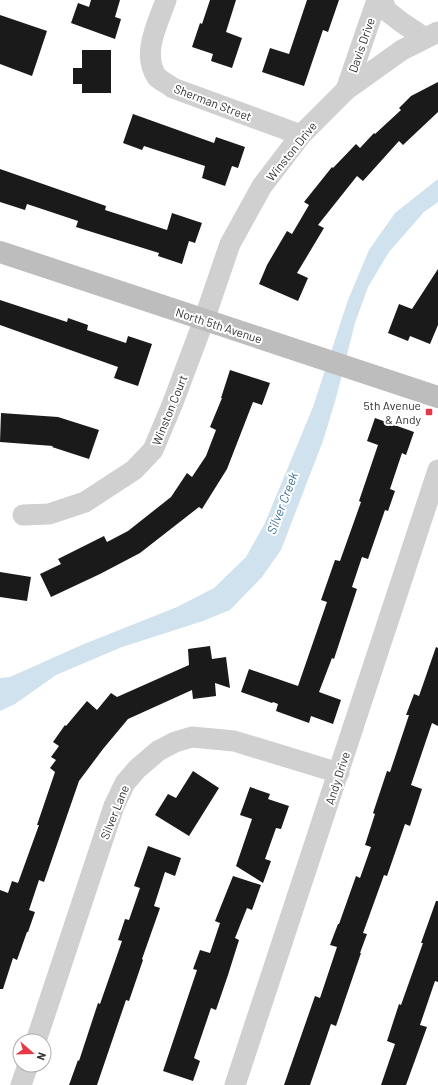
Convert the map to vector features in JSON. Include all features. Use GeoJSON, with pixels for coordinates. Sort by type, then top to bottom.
{"type":"FeatureCollection","features":[{"type":"Feature","properties":{"kind":"street","name":"Sherman Street"},"geometry":{"type":"LineString","coordinates":[[166,0],[150,47],[151,62],[158,77],[172,88],[301,135]]}},
{"type":"Feature","properties":{"kind":"street","name":"Davis Drive"},"geometry":{"type":"LineString","coordinates":[[346,90],[377,0]]}},
{"type":"Feature","properties":{"kind":"street","name":"Davis Drive"},"geometry":{"type":"LineString","coordinates":[[382,0],[387,11],[401,22],[431,35]]}},
{"type":"Feature","properties":{"kind":"street","name":"Winston Drive"},"geometry":{"type":"LineString","coordinates":[[204,320],[230,244],[262,186],[301,135],[346,90],[402,50],[431,35]]}},
{"type":"Feature","properties":{"kind":"street","name":"North 5th Avenue"},"geometry":{"type":"LineString","coordinates":[[0,252],[438,397]]}},
{"type":"Feature","properties":{"kind":"street","name":"Winston Court"},"geometry":{"type":"LineString","coordinates":[[22,515],[49,514],[85,502],[134,470],[153,450],[172,405],[204,320]]}},
{"type":"Feature","properties":{"kind":"street","name":"Andy Drive"},"geometry":{"type":"LineString","coordinates":[[235,1085],[438,470]]}},
{"type":"Feature","properties":{"kind":"street","name":"Silver Lane"},"geometry":{"type":"LineString","coordinates":[[39,1033],[114,806],[125,783],[137,769],[158,751],[175,742],[192,737],[234,741],[339,773]]}},
{"type":"Feature","properties":{"kind":"street"},"geometry":{"type":"LineString","coordinates":[[21,1085],[25,1073]]}},
{"type":"Feature","properties":{"kind":"water","name":"Silver Creek"},"geometry":{"type":"Polygon","coordinates":[[[438,179],[438,202],[424,212],[389,252],[368,287],[355,323],[336,398],[323,441],[281,550],[262,577],[230,610],[203,621],[122,647],[56,675],[15,704],[0,711],[0,678],[10,677],[84,644],[177,607],[214,588],[246,557],[265,523],[313,407],[348,300],[369,250],[395,213],[438,179]]]}},
{"type":"Feature","properties":{"kind":"building"},"geometry":{"type":"Polygon","coordinates":[[[91,0],[120,0],[115,17],[121,19],[115,39],[71,23],[78,3],[89,7],[91,0]]]}},
{"type":"Feature","properties":{"kind":"building"},"geometry":{"type":"Polygon","coordinates":[[[210,0],[236,0],[226,32],[242,38],[232,68],[211,61],[213,54],[192,47],[210,0]]]}},
{"type":"Feature","properties":{"kind":"building"},"geometry":{"type":"Polygon","coordinates":[[[307,0],[339,0],[328,32],[323,30],[304,86],[262,72],[270,48],[289,54],[307,0]]]}},
{"type":"Feature","properties":{"kind":"building"},"geometry":{"type":"Polygon","coordinates":[[[0,15],[47,31],[32,76],[0,64],[0,15]]]}},
{"type":"Feature","properties":{"kind":"building"},"geometry":{"type":"Polygon","coordinates":[[[82,50],[111,50],[111,93],[82,93],[82,84],[73,84],[73,68],[82,68],[82,50]]]}},
{"type":"Feature","properties":{"kind":"building"},"geometry":{"type":"Polygon","coordinates":[[[438,82],[438,112],[403,145],[399,141],[363,181],[357,176],[318,225],[324,228],[297,273],[308,278],[298,301],[259,284],[267,265],[287,231],[292,234],[309,205],[304,202],[332,167],[333,168],[356,144],[360,148],[374,133],[375,134],[401,110],[399,108],[411,96],[438,82]]]}},
{"type":"Feature","properties":{"kind":"building"},"geometry":{"type":"Polygon","coordinates":[[[133,114],[214,143],[216,137],[245,147],[238,168],[232,166],[225,186],[202,178],[205,166],[144,146],[142,150],[123,143],[133,114]]]}},
{"type":"Feature","properties":{"kind":"building"},"geometry":{"type":"Polygon","coordinates":[[[0,169],[106,206],[105,210],[167,230],[172,213],[202,223],[195,243],[189,241],[182,264],[158,256],[159,253],[76,227],[78,221],[27,204],[25,210],[0,202],[0,169]]]}},
{"type":"Feature","properties":{"kind":"building"},"geometry":{"type":"Polygon","coordinates":[[[438,269],[438,325],[430,344],[410,336],[408,341],[388,333],[399,304],[412,309],[438,269]]]}},
{"type":"Feature","properties":{"kind":"building"},"geometry":{"type":"Polygon","coordinates":[[[0,300],[67,322],[68,318],[88,325],[87,330],[126,343],[128,336],[152,344],[138,386],[114,378],[118,367],[0,325],[0,300]]]}},
{"type":"Feature","properties":{"kind":"building"},"geometry":{"type":"Polygon","coordinates":[[[230,370],[270,383],[262,405],[253,402],[227,469],[202,509],[199,507],[140,553],[51,597],[40,574],[61,564],[58,559],[104,536],[107,542],[128,531],[171,497],[187,473],[192,477],[206,456],[216,430],[210,427],[222,398],[230,370]]]}},
{"type":"Feature","properties":{"kind":"building"},"geometry":{"type":"Polygon","coordinates":[[[1,413],[58,417],[99,430],[89,459],[52,447],[53,446],[0,442],[1,413]]]}},
{"type":"Feature","properties":{"kind":"building"},"geometry":{"type":"Polygon","coordinates":[[[375,418],[414,432],[406,455],[402,453],[390,489],[395,491],[388,511],[385,510],[368,559],[362,557],[352,587],[357,589],[334,659],[332,658],[319,692],[341,700],[333,724],[311,716],[309,723],[276,711],[278,704],[241,692],[249,669],[298,686],[327,602],[321,600],[335,560],[340,561],[361,502],[359,501],[378,445],[367,441],[375,418]]]}},
{"type":"Feature","properties":{"kind":"building"},"geometry":{"type":"Polygon","coordinates":[[[0,572],[31,577],[27,601],[0,597],[0,572]]]}},
{"type":"Feature","properties":{"kind":"building"},"geometry":{"type":"Polygon","coordinates":[[[210,646],[212,659],[226,657],[230,688],[215,683],[216,696],[193,699],[192,690],[128,719],[79,781],[44,882],[39,880],[29,910],[35,912],[28,932],[17,960],[13,958],[3,989],[0,989],[0,890],[8,893],[12,881],[18,883],[39,825],[37,825],[55,772],[50,768],[56,760],[51,757],[59,746],[53,742],[65,725],[66,726],[87,701],[97,710],[111,693],[117,697],[189,665],[188,649],[210,646]]]}},
{"type":"Feature","properties":{"kind":"building"},"geometry":{"type":"Polygon","coordinates":[[[436,647],[438,648],[438,726],[432,723],[411,785],[422,789],[410,826],[405,824],[387,876],[384,875],[363,933],[367,934],[336,1026],[331,1024],[310,1085],[284,1085],[315,996],[320,998],[337,947],[330,945],[356,876],[360,878],[371,847],[365,845],[375,814],[373,813],[387,771],[390,772],[409,715],[406,715],[414,694],[419,696],[436,647]]]}},
{"type":"Feature","properties":{"kind":"building"},"geometry":{"type":"Polygon","coordinates":[[[193,771],[219,788],[189,836],[155,815],[168,794],[176,798],[193,771]]]}},
{"type":"Feature","properties":{"kind":"building"},"geometry":{"type":"Polygon","coordinates":[[[250,787],[270,794],[268,799],[289,806],[281,829],[276,828],[265,859],[271,861],[263,883],[236,866],[252,819],[240,815],[250,787]]]}},
{"type":"Feature","properties":{"kind":"building"},"geometry":{"type":"Polygon","coordinates":[[[148,846],[181,858],[175,876],[165,872],[154,906],[160,908],[129,1001],[126,1000],[97,1085],[69,1085],[122,941],[118,940],[125,919],[129,920],[140,888],[134,886],[148,846]]]}},
{"type":"Feature","properties":{"kind":"building"},"geometry":{"type":"Polygon","coordinates":[[[233,876],[261,885],[252,910],[247,908],[235,938],[239,940],[228,975],[216,1010],[211,1008],[194,1058],[200,1061],[193,1081],[163,1071],[197,970],[193,969],[200,950],[210,953],[220,923],[215,921],[233,876]]]}},
{"type":"Feature","properties":{"kind":"building"},"geometry":{"type":"Polygon","coordinates":[[[436,901],[438,901],[438,982],[435,981],[420,1025],[427,1027],[406,1085],[381,1085],[395,1044],[387,1041],[399,1004],[401,1005],[423,943],[421,943],[436,901]]]}},
{"type":"Feature","properties":{"kind":"place","name":"5th Avenue & Andy"},"geometry":{"type":"Point","coordinates":[429,412]}}]}
